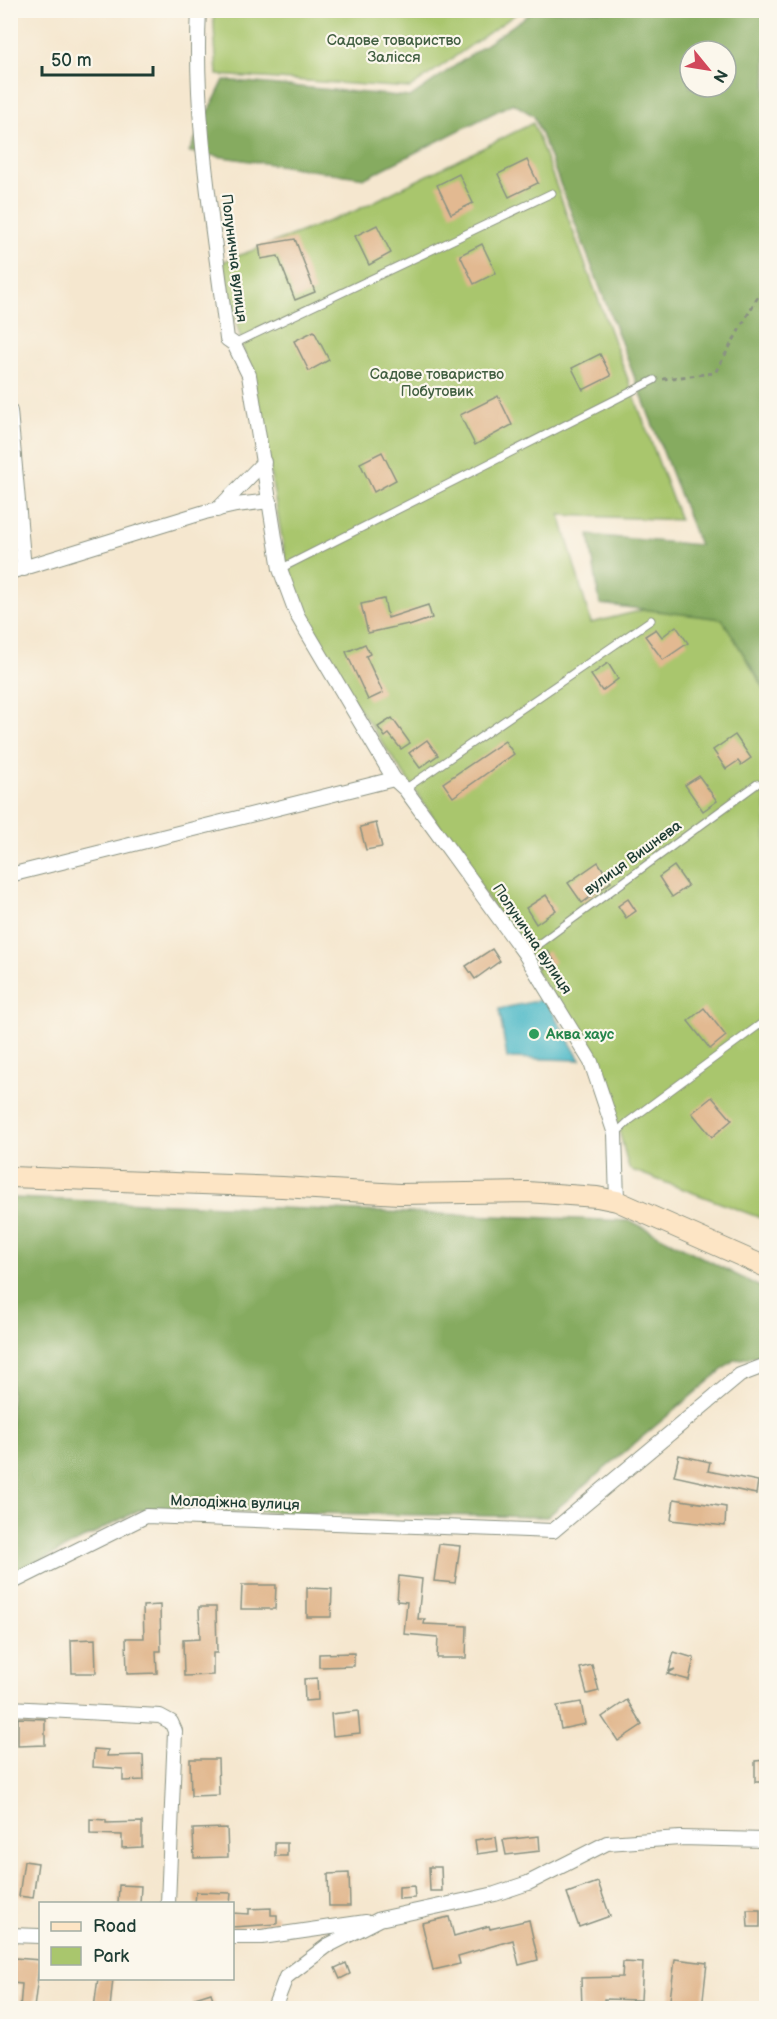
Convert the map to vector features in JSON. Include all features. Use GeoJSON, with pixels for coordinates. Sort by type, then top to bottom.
{"type":"FeatureCollection","features":[{"type":"Feature","properties":{"kind":"main road"},"geometry":{"type":"LineString","coordinates":[[10,1177],[282,1187],[399,1194],[527,1191],[597,1197],[617,1201],[766,1267]]}},
{"type":"Feature","properties":{"kind":"street","name":"Полунична вулиця"},"geometry":{"type":"LineString","coordinates":[[199,10],[197,46],[200,119],[227,339],[234,344],[249,375],[280,569],[297,615],[394,779],[405,789],[525,954],[591,1062],[615,1134],[617,1201]]}},
{"type":"Feature","properties":{"kind":"street"},"geometry":{"type":"LineString","coordinates":[[10,411],[24,568]]}},
{"type":"Feature","properties":{"kind":"street"},"geometry":{"type":"LineString","coordinates":[[217,510],[264,462]]}},
{"type":"Feature","properties":{"kind":"street"},"geometry":{"type":"LineString","coordinates":[[10,572],[217,510],[270,501]]}},
{"type":"Feature","properties":{"kind":"street"},"geometry":{"type":"LineString","coordinates":[[10,874],[394,779]]}},
{"type":"Feature","properties":{"kind":"street","name":"Молодіжна вулиця"},"geometry":{"type":"LineString","coordinates":[[10,1580],[15,1581],[146,1516],[554,1531],[740,1375],[766,1365]]}},
{"type":"Feature","properties":{"kind":"street"},"geometry":{"type":"LineString","coordinates":[[10,1708],[160,1716],[171,1722],[175,1731],[168,1902]]}},
{"type":"Feature","properties":{"kind":"street"},"geometry":{"type":"LineString","coordinates":[[234,1937],[262,1937],[380,1919],[495,1894],[528,1883],[607,1843],[680,1838],[766,1840]]}},
{"type":"Feature","properties":{"kind":"street"},"geometry":{"type":"LineString","coordinates":[[274,2008],[286,1977],[327,1946],[380,1919]]}},
{"type":"Feature","properties":{"kind":"street"},"geometry":{"type":"LineString","coordinates":[[10,1935],[39,1936]]}},
{"type":"Feature","properties":{"kind":"lane"},"geometry":{"type":"LineString","coordinates":[[234,344],[552,193]]}},
{"type":"Feature","properties":{"kind":"lane"},"geometry":{"type":"LineString","coordinates":[[280,569],[654,380]]}},
{"type":"Feature","properties":{"kind":"lane"},"geometry":{"type":"LineString","coordinates":[[405,789],[651,620]]}},
{"type":"Feature","properties":{"kind":"lane","name":"вулиця Вишнева"},"geometry":{"type":"LineString","coordinates":[[525,954],[757,784]]}},
{"type":"Feature","properties":{"kind":"lane"},"geometry":{"type":"LineString","coordinates":[[615,1134],[629,1121],[766,1020]]}},
{"type":"Feature","properties":{"kind":"path"},"geometry":{"type":"LineString","coordinates":[[654,380],[716,373],[766,282]]}},
{"type":"Feature","properties":{"kind":"green space","name":"Садове товариство Залісся"},"geometry":{"type":"Polygon","coordinates":[[[213,10],[520,11],[410,88],[217,75],[213,10]]]}},
{"type":"Feature","properties":{"kind":"green space"},"geometry":{"type":"Polygon","coordinates":[[[534,11],[766,11],[766,691],[722,619],[600,604],[589,535],[699,545],[534,116],[513,103],[365,178],[189,152],[224,80],[410,97],[534,11]]]}},
{"type":"Feature","properties":{"kind":"green space","name":"Садове товариство Побутовик"},"geometry":{"type":"Polygon","coordinates":[[[533,123],[680,520],[560,515],[591,623],[707,594],[766,691],[766,1220],[629,1169],[605,1075],[330,666],[291,589],[263,432],[222,262],[353,212],[533,123]]]}},
{"type":"Feature","properties":{"kind":"green space"},"geometry":{"type":"Polygon","coordinates":[[[11,1198],[631,1221],[766,1290],[766,1355],[734,1360],[547,1517],[139,1510],[11,1576],[11,1198]]]}},
{"type":"Feature","properties":{"kind":"water","name":"Аква хаус"},"geometry":{"type":"Polygon","coordinates":[[[545,999],[580,1060],[507,1058],[499,1009],[545,999]]]}},
{"type":"Feature","properties":{"kind":"building"},"geometry":{"type":"Polygon","coordinates":[[[527,160],[538,183],[509,197],[498,174],[527,160]]]}},
{"type":"Feature","properties":{"kind":"building"},"geometry":{"type":"Polygon","coordinates":[[[459,174],[473,203],[451,214],[437,185],[459,174]]]}},
{"type":"Feature","properties":{"kind":"building"},"geometry":{"type":"Polygon","coordinates":[[[377,225],[391,253],[369,265],[355,236],[377,225]]]}},
{"type":"Feature","properties":{"kind":"building"},"geometry":{"type":"Polygon","coordinates":[[[295,239],[315,292],[295,300],[278,256],[261,259],[259,245],[295,239]]]}},
{"type":"Feature","properties":{"kind":"building"},"geometry":{"type":"Polygon","coordinates":[[[482,244],[496,273],[474,284],[460,255],[482,244]]]}},
{"type":"Feature","properties":{"kind":"building"},"geometry":{"type":"Polygon","coordinates":[[[314,331],[329,360],[309,371],[294,341],[314,331]]]}},
{"type":"Feature","properties":{"kind":"building"},"geometry":{"type":"Polygon","coordinates":[[[600,354],[611,376],[583,390],[572,368],[600,354]]]}},
{"type":"Feature","properties":{"kind":"building"},"geometry":{"type":"Polygon","coordinates":[[[498,396],[512,425],[475,445],[460,415],[498,396]]]}},
{"type":"Feature","properties":{"kind":"building"},"geometry":{"type":"Polygon","coordinates":[[[382,452],[396,480],[374,492],[360,463],[382,452]]]}},
{"type":"Feature","properties":{"kind":"building"},"geometry":{"type":"Polygon","coordinates":[[[384,599],[388,618],[428,605],[432,618],[409,626],[408,624],[368,633],[361,604],[384,599]]]}},
{"type":"Feature","properties":{"kind":"building"},"geometry":{"type":"Polygon","coordinates":[[[676,626],[688,643],[663,660],[645,636],[656,629],[662,637],[676,626]]]}},
{"type":"Feature","properties":{"kind":"building"},"geometry":{"type":"Polygon","coordinates":[[[365,644],[370,654],[366,656],[383,693],[368,700],[346,652],[365,644]]]}},
{"type":"Feature","properties":{"kind":"building"},"geometry":{"type":"Polygon","coordinates":[[[608,663],[618,679],[602,691],[591,675],[608,663]]]}},
{"type":"Feature","properties":{"kind":"building"},"geometry":{"type":"Polygon","coordinates":[[[392,718],[410,743],[401,749],[389,734],[385,737],[378,727],[392,718]]]}},
{"type":"Feature","properties":{"kind":"building"},"geometry":{"type":"Polygon","coordinates":[[[735,735],[751,758],[741,765],[738,761],[726,769],[713,750],[735,735]]]}},
{"type":"Feature","properties":{"kind":"building"},"geometry":{"type":"Polygon","coordinates":[[[427,740],[438,755],[420,768],[409,753],[427,740]]]}},
{"type":"Feature","properties":{"kind":"building"},"geometry":{"type":"Polygon","coordinates":[[[505,741],[514,754],[453,797],[443,783],[505,741]]]}},
{"type":"Feature","properties":{"kind":"building"},"geometry":{"type":"Polygon","coordinates":[[[699,776],[717,801],[703,811],[685,785],[699,776]]]}},
{"type":"Feature","properties":{"kind":"building"},"geometry":{"type":"Polygon","coordinates":[[[376,823],[382,847],[366,850],[360,827],[376,823]]]}},
{"type":"Feature","properties":{"kind":"building"},"geometry":{"type":"Polygon","coordinates":[[[598,862],[611,882],[582,903],[568,883],[598,862]]]}},
{"type":"Feature","properties":{"kind":"building"},"geometry":{"type":"Polygon","coordinates":[[[674,866],[688,886],[672,897],[659,877],[674,866]]]}},
{"type":"Feature","properties":{"kind":"building"},"geometry":{"type":"Polygon","coordinates":[[[546,895],[556,910],[536,924],[526,908],[546,895]]]}},
{"type":"Feature","properties":{"kind":"building"},"geometry":{"type":"Polygon","coordinates":[[[628,899],[636,911],[626,918],[618,906],[628,899]]]}},
{"type":"Feature","properties":{"kind":"building"},"geometry":{"type":"Polygon","coordinates":[[[492,949],[500,961],[475,979],[466,966],[492,949]]]}},
{"type":"Feature","properties":{"kind":"building"},"geometry":{"type":"Polygon","coordinates":[[[548,951],[555,962],[545,969],[538,958],[548,951]]]}},
{"type":"Feature","properties":{"kind":"building"},"geometry":{"type":"Polygon","coordinates":[[[704,1008],[726,1036],[710,1049],[688,1021],[704,1008]]]}},
{"type":"Feature","properties":{"kind":"building"},"geometry":{"type":"Polygon","coordinates":[[[712,1097],[732,1120],[712,1137],[692,1113],[712,1097]]]}},
{"type":"Feature","properties":{"kind":"building"},"geometry":{"type":"Polygon","coordinates":[[[679,1455],[710,1462],[708,1471],[758,1481],[756,1494],[674,1476],[679,1455]]]}},
{"type":"Feature","properties":{"kind":"building"},"geometry":{"type":"Polygon","coordinates":[[[674,1499],[726,1507],[725,1526],[671,1520],[674,1499]]]}},
{"type":"Feature","properties":{"kind":"building"},"geometry":{"type":"Polygon","coordinates":[[[439,1544],[460,1546],[455,1583],[434,1581],[439,1544]]]}},
{"type":"Feature","properties":{"kind":"building"},"geometry":{"type":"Polygon","coordinates":[[[399,1576],[422,1579],[418,1619],[425,1619],[424,1624],[467,1626],[466,1658],[437,1658],[438,1637],[404,1634],[407,1602],[397,1601],[399,1576]]]}},
{"type":"Feature","properties":{"kind":"building"},"geometry":{"type":"Polygon","coordinates":[[[242,1585],[276,1585],[275,1609],[241,1609],[242,1585]]]}},
{"type":"Feature","properties":{"kind":"building"},"geometry":{"type":"Polygon","coordinates":[[[307,1588],[332,1589],[331,1617],[307,1617],[307,1588]]]}},
{"type":"Feature","properties":{"kind":"building"},"geometry":{"type":"Polygon","coordinates":[[[160,1605],[161,1651],[156,1651],[157,1673],[127,1674],[126,1638],[144,1638],[143,1606],[160,1605]]]}},
{"type":"Feature","properties":{"kind":"building"},"geometry":{"type":"Polygon","coordinates":[[[199,1607],[216,1607],[217,1653],[213,1653],[213,1675],[184,1676],[183,1640],[200,1639],[199,1607]]]}},
{"type":"Feature","properties":{"kind":"building"},"geometry":{"type":"Polygon","coordinates":[[[95,1639],[96,1673],[72,1673],[71,1640],[95,1639]]]}},
{"type":"Feature","properties":{"kind":"building"},"geometry":{"type":"Polygon","coordinates":[[[674,1652],[694,1658],[689,1680],[667,1674],[675,1669],[669,1671],[674,1652]]]}},
{"type":"Feature","properties":{"kind":"building"},"geometry":{"type":"Polygon","coordinates":[[[354,1653],[354,1666],[319,1667],[319,1654],[354,1653]]]}},
{"type":"Feature","properties":{"kind":"building"},"geometry":{"type":"Polygon","coordinates":[[[592,1665],[599,1691],[587,1694],[580,1668],[592,1665]]]}},
{"type":"Feature","properties":{"kind":"building"},"geometry":{"type":"Polygon","coordinates":[[[317,1678],[318,1700],[305,1701],[304,1679],[317,1678]]]}},
{"type":"Feature","properties":{"kind":"building"},"geometry":{"type":"Polygon","coordinates":[[[627,1700],[642,1725],[618,1741],[602,1717],[627,1700]]]}},
{"type":"Feature","properties":{"kind":"building"},"geometry":{"type":"Polygon","coordinates":[[[581,1702],[585,1724],[561,1729],[557,1706],[581,1702]]]}},
{"type":"Feature","properties":{"kind":"building"},"geometry":{"type":"Polygon","coordinates":[[[358,1711],[360,1733],[333,1736],[331,1714],[358,1711]]]}},
{"type":"Feature","properties":{"kind":"building"},"geometry":{"type":"Polygon","coordinates":[[[18,1718],[45,1719],[45,1745],[18,1746],[18,1718]]]}},
{"type":"Feature","properties":{"kind":"building"},"geometry":{"type":"Polygon","coordinates":[[[94,1749],[108,1750],[107,1756],[143,1755],[144,1780],[123,1781],[123,1769],[93,1767],[94,1749]]]}},
{"type":"Feature","properties":{"kind":"building"},"geometry":{"type":"Polygon","coordinates":[[[190,1759],[218,1759],[219,1795],[191,1796],[190,1759]]]}},
{"type":"Feature","properties":{"kind":"building"},"geometry":{"type":"Polygon","coordinates":[[[766,1760],[766,1782],[755,1782],[755,1761],[766,1760]]]}},
{"type":"Feature","properties":{"kind":"building"},"geometry":{"type":"Polygon","coordinates":[[[90,1819],[106,1820],[106,1823],[142,1822],[142,1847],[122,1848],[122,1835],[90,1834],[90,1819]]]}},
{"type":"Feature","properties":{"kind":"building"},"geometry":{"type":"Polygon","coordinates":[[[227,1828],[228,1857],[194,1858],[193,1829],[227,1828]]]}},
{"type":"Feature","properties":{"kind":"building"},"geometry":{"type":"Polygon","coordinates":[[[539,1836],[540,1851],[506,1855],[503,1840],[539,1836]]]}},
{"type":"Feature","properties":{"kind":"building"},"geometry":{"type":"Polygon","coordinates":[[[496,1837],[498,1851],[477,1854],[475,1840],[496,1837]]]}},
{"type":"Feature","properties":{"kind":"building"},"geometry":{"type":"Polygon","coordinates":[[[275,1843],[287,1843],[287,1856],[275,1856],[275,1843]]]}},
{"type":"Feature","properties":{"kind":"building"},"geometry":{"type":"Polygon","coordinates":[[[24,1861],[38,1863],[33,1898],[19,1896],[24,1861]]]}},
{"type":"Feature","properties":{"kind":"building"},"geometry":{"type":"Polygon","coordinates":[[[429,1867],[441,1867],[442,1891],[430,1891],[429,1867]]]}},
{"type":"Feature","properties":{"kind":"building"},"geometry":{"type":"Polygon","coordinates":[[[349,1873],[350,1906],[329,1906],[328,1874],[349,1873]]]}},
{"type":"Feature","properties":{"kind":"building"},"geometry":{"type":"Polygon","coordinates":[[[598,1882],[610,1916],[579,1927],[567,1893],[598,1882]]]}},
{"type":"Feature","properties":{"kind":"building"},"geometry":{"type":"Polygon","coordinates":[[[119,1885],[141,1886],[140,1902],[118,1902],[119,1885]]]}},
{"type":"Feature","properties":{"kind":"building"},"geometry":{"type":"Polygon","coordinates":[[[414,1886],[415,1898],[399,1899],[399,1887],[414,1886]]]}},
{"type":"Feature","properties":{"kind":"building"},"geometry":{"type":"Polygon","coordinates":[[[196,1892],[231,1893],[230,1902],[195,1902],[196,1892]]]}},
{"type":"Feature","properties":{"kind":"building"},"geometry":{"type":"Polygon","coordinates":[[[271,1908],[271,1915],[277,1915],[277,1924],[234,1927],[234,1913],[249,1914],[249,1909],[271,1908]]]}},
{"type":"Feature","properties":{"kind":"building"},"geometry":{"type":"Polygon","coordinates":[[[747,1910],[760,1910],[760,1927],[748,1927],[747,1910]]]}},
{"type":"Feature","properties":{"kind":"building"},"geometry":{"type":"Polygon","coordinates":[[[449,1917],[454,1936],[489,1926],[490,1929],[529,1920],[538,1960],[519,1965],[513,1940],[458,1956],[460,1964],[433,1970],[422,1923],[449,1917]]]}},
{"type":"Feature","properties":{"kind":"building"},"geometry":{"type":"Polygon","coordinates":[[[15,1958],[39,1960],[34,2008],[20,2008],[22,1984],[12,1983],[15,1958]]]}},
{"type":"Feature","properties":{"kind":"building"},"geometry":{"type":"Polygon","coordinates":[[[675,1959],[707,1963],[702,2008],[669,2008],[675,1959]]]}},
{"type":"Feature","properties":{"kind":"building"},"geometry":{"type":"Polygon","coordinates":[[[623,1962],[643,1963],[641,2000],[604,1999],[604,2008],[582,2008],[581,1978],[622,1977],[623,1962]]]}},
{"type":"Feature","properties":{"kind":"building"},"geometry":{"type":"Polygon","coordinates":[[[346,1963],[350,1974],[340,1979],[335,1968],[346,1963]]]}},
{"type":"Feature","properties":{"kind":"building"},"geometry":{"type":"Polygon","coordinates":[[[98,1980],[113,1980],[110,2008],[94,2008],[98,1980]]]}},
{"type":"Feature","properties":{"kind":"building"},"geometry":{"type":"Polygon","coordinates":[[[211,1993],[216,2008],[195,2008],[192,1999],[211,1993]]]}},
{"type":"Feature","properties":{"kind":"place","name":"Аква хаус"},"geometry":{"type":"Point","coordinates":[534,1034]}}]}
